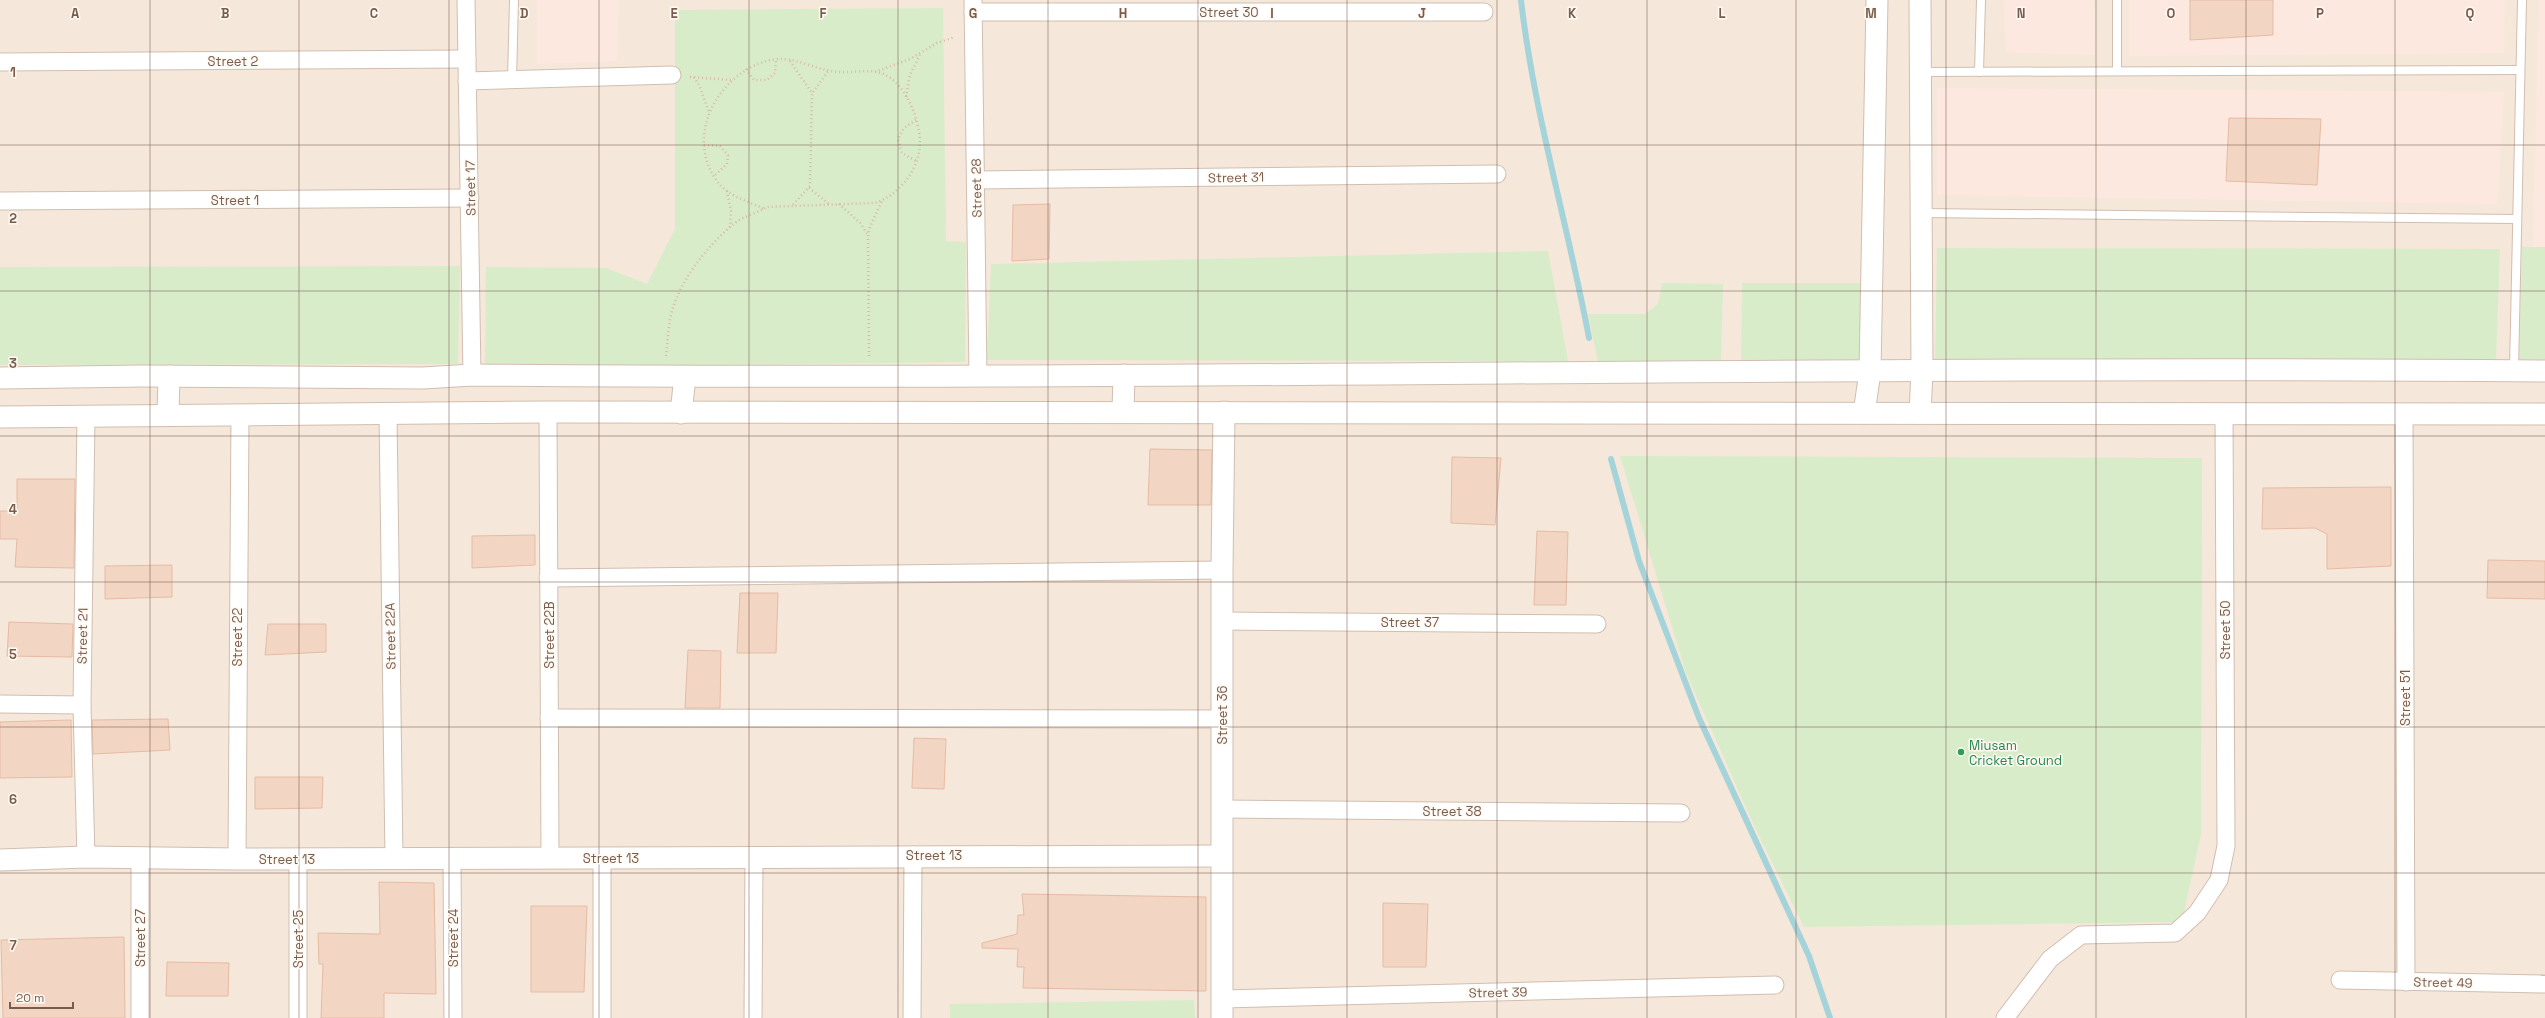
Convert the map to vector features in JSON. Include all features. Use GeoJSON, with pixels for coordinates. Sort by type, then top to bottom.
{"type":"FeatureCollection","features":[{"type":"Feature","properties":{"kind":"street","name":"Street 17"},"geometry":{"type":"LineString","coordinates":[[466,0],[472,375]]}},
{"type":"Feature","properties":{"kind":"street"},"geometry":{"type":"LineString","coordinates":[[1864,413],[1870,372],[1877,0]]}},
{"type":"Feature","properties":{"kind":"street"},"geometry":{"type":"LineString","coordinates":[[1920,0],[1922,372],[1920,413]]}},
{"type":"Feature","properties":{"kind":"street","name":"Street 30"},"geometry":{"type":"LineString","coordinates":[[973,6],[1484,12]]}},
{"type":"Feature","properties":{"kind":"street","name":"Street 28"},"geometry":{"type":"LineString","coordinates":[[973,6],[978,377]]}},
{"type":"Feature","properties":{"kind":"street","name":"Street 2"},"geometry":{"type":"LineString","coordinates":[[0,62],[467,59]]}},
{"type":"Feature","properties":{"kind":"street"},"geometry":{"type":"LineString","coordinates":[[467,81],[672,75]]}},
{"type":"Feature","properties":{"kind":"street","name":"Street 31"},"geometry":{"type":"LineString","coordinates":[[976,180],[1497,174]]}},
{"type":"Feature","properties":{"kind":"street","name":"Street 1"},"geometry":{"type":"LineString","coordinates":[[0,201],[470,198]]}},
{"type":"Feature","properties":{"kind":"street"},"geometry":{"type":"LineString","coordinates":[[0,378],[169,376],[423,378],[472,375],[664,377],[978,377],[1870,372],[2545,372]]}},
{"type":"Feature","properties":{"kind":"street"},"geometry":{"type":"LineString","coordinates":[[168,416],[169,376]]}},
{"type":"Feature","properties":{"kind":"street"},"geometry":{"type":"LineString","coordinates":[[1123,412],[1124,376]]}},
{"type":"Feature","properties":{"kind":"street"},"geometry":{"type":"LineString","coordinates":[[681,413],[685,377]]}},
{"type":"Feature","properties":{"kind":"street"},"geometry":{"type":"LineString","coordinates":[[0,417],[548,412],[2545,414]]}},
{"type":"Feature","properties":{"kind":"street","name":"Street 22B"},"geometry":{"type":"LineString","coordinates":[[548,412],[550,858]]}},
{"type":"Feature","properties":{"kind":"street","name":"Street 36"},"geometry":{"type":"LineString","coordinates":[[1222,1009],[1221,856],[1223,809],[1222,570],[1224,412]]}},
{"type":"Feature","properties":{"kind":"street","name":"Street 22A"},"geometry":{"type":"LineString","coordinates":[[388,414],[394,859]]}},
{"type":"Feature","properties":{"kind":"street","name":"Street 50"},"geometry":{"type":"LineString","coordinates":[[2005,1018],[2050,959],[2081,935],[2175,933],[2197,913],[2219,880],[2226,846],[2224,414]]}},
{"type":"Feature","properties":{"kind":"street","name":"Street 51"},"geometry":{"type":"LineString","coordinates":[[2404,414],[2406,982]]}},
{"type":"Feature","properties":{"kind":"street","name":"Street 22"},"geometry":{"type":"LineString","coordinates":[[237,859],[240,415]]}},
{"type":"Feature","properties":{"kind":"street","name":"Street 21"},"geometry":{"type":"LineString","coordinates":[[86,416],[82,705],[86,856]]}},
{"type":"Feature","properties":{"kind":"street"},"geometry":{"type":"LineString","coordinates":[[548,578],[1222,570]]}},
{"type":"Feature","properties":{"kind":"street","name":"Street 37"},"geometry":{"type":"LineString","coordinates":[[1222,621],[1597,624]]}},
{"type":"Feature","properties":{"kind":"street"},"geometry":{"type":"LineString","coordinates":[[0,704],[82,705]]}},
{"type":"Feature","properties":{"kind":"street"},"geometry":{"type":"LineString","coordinates":[[549,718],[1222,719]]}},
{"type":"Feature","properties":{"kind":"street","name":"Street 38"},"geometry":{"type":"LineString","coordinates":[[1223,809],[1681,813]]}},
{"type":"Feature","properties":{"kind":"street"},"geometry":{"type":"LineString","coordinates":[[912,1018],[913,855]]}},
{"type":"Feature","properties":{"kind":"street","name":"Street 13"},"geometry":{"type":"LineString","coordinates":[[0,860],[86,856],[237,859],[452,859],[913,855],[1221,856]]}},
{"type":"Feature","properties":{"kind":"street"},"geometry":{"type":"LineString","coordinates":[[753,1018],[754,857]]}},
{"type":"Feature","properties":{"kind":"street","name":"Street 27"},"geometry":{"type":"LineString","coordinates":[[140,858],[140,1018]]}},
{"type":"Feature","properties":{"kind":"street"},"geometry":{"type":"LineString","coordinates":[[602,858],[602,1018]]}},
{"type":"Feature","properties":{"kind":"street","name":"Street 25"},"geometry":{"type":"LineString","coordinates":[[298,859],[298,1018]]}},
{"type":"Feature","properties":{"kind":"street","name":"Street 24"},"geometry":{"type":"LineString","coordinates":[[452,859],[453,1018]]}},
{"type":"Feature","properties":{"kind":"street","name":"Street 49"},"geometry":{"type":"LineString","coordinates":[[2340,980],[2545,984]]}},
{"type":"Feature","properties":{"kind":"street","name":"Street 39"},"geometry":{"type":"LineString","coordinates":[[1222,1009],[1775,985]]}},
{"type":"Feature","properties":{"kind":"lane"},"geometry":{"type":"LineString","coordinates":[[512,80],[514,0]]}},
{"type":"Feature","properties":{"kind":"lane"},"geometry":{"type":"LineString","coordinates":[[1979,72],[1981,0]]}},
{"type":"Feature","properties":{"kind":"lane"},"geometry":{"type":"LineString","coordinates":[[2117,0],[2117,72]]}},
{"type":"Feature","properties":{"kind":"lane"},"geometry":{"type":"LineString","coordinates":[[2514,371],[2522,0]]}},
{"type":"Feature","properties":{"kind":"lane"},"geometry":{"type":"LineString","coordinates":[[1920,72],[2520,70]]}},
{"type":"Feature","properties":{"kind":"lane"},"geometry":{"type":"LineString","coordinates":[[1920,213],[2517,219]]}},
{"type":"Feature","properties":{"kind":"path"},"geometry":{"type":"LineString","coordinates":[[873,72],[920,54],[937,42],[973,32]]}},
{"type":"Feature","properties":{"kind":"path"},"geometry":{"type":"LineString","coordinates":[[906,97],[910,75],[920,54]]}},
{"type":"Feature","properties":{"kind":"path"},"geometry":{"type":"LineString","coordinates":[[746,69],[754,80],[767,80],[775,73],[776,60]]}},
{"type":"Feature","properties":{"kind":"path"},"geometry":{"type":"LineString","coordinates":[[764,209],[727,191],[714,176],[708,164],[704,145],[709,112],[717,97],[731,80],[746,69],[776,60],[790,61],[829,70],[873,72],[888,76],[906,97],[916,120],[920,137],[916,161],[902,185],[882,201],[868,236],[869,377]]}},
{"type":"Feature","properties":{"kind":"path"},"geometry":{"type":"LineString","coordinates":[[790,61],[812,93]]}},
{"type":"Feature","properties":{"kind":"path"},"geometry":{"type":"LineString","coordinates":[[792,206],[809,188],[812,93],[829,70]]}},
{"type":"Feature","properties":{"kind":"path"},"geometry":{"type":"LineString","coordinates":[[672,75],[731,80]]}},
{"type":"Feature","properties":{"kind":"path"},"geometry":{"type":"LineString","coordinates":[[693,77],[704,94],[709,112]]}},
{"type":"Feature","properties":{"kind":"path"},"geometry":{"type":"LineString","coordinates":[[916,120],[904,128],[898,139],[900,150],[916,161]]}},
{"type":"Feature","properties":{"kind":"path"},"geometry":{"type":"LineString","coordinates":[[704,145],[720,146],[728,155],[729,161],[726,167],[714,176]]}},
{"type":"Feature","properties":{"kind":"path"},"geometry":{"type":"LineString","coordinates":[[809,188],[830,205]]}},
{"type":"Feature","properties":{"kind":"path"},"geometry":{"type":"LineString","coordinates":[[727,191],[731,211],[730,228]]}},
{"type":"Feature","properties":{"kind":"path"},"geometry":{"type":"LineString","coordinates":[[664,377],[670,321],[678,297],[700,258],[730,228],[764,209],[882,201]]}},
{"type":"Feature","properties":{"kind":"path"},"geometry":{"type":"LineString","coordinates":[[839,204],[860,223],[868,236]]}},
{"type":"Feature","properties":{"kind":"shaded area"},"geometry":{"type":"Polygon","coordinates":[[[0,0],[2545,0],[2545,1018],[0,1018],[0,0]]]}},
{"type":"Feature","properties":{"kind":"shaded area"},"geometry":{"type":"Polygon","coordinates":[[[537,0],[618,0],[617,61],[537,64],[537,0]]]}},
{"type":"Feature","properties":{"kind":"shaded area"},"geometry":{"type":"Polygon","coordinates":[[[2004,0],[2094,0],[2095,55],[2006,52],[2004,0]]]}},
{"type":"Feature","properties":{"kind":"shaded area"},"geometry":{"type":"Polygon","coordinates":[[[2129,0],[2505,0],[2504,53],[2129,56],[2129,0]]]}},
{"type":"Feature","properties":{"kind":"shaded area"},"geometry":{"type":"Polygon","coordinates":[[[2539,0],[2545,0],[2545,247],[2533,247],[2539,0]]]}},
{"type":"Feature","properties":{"kind":"shaded area"},"geometry":{"type":"Polygon","coordinates":[[[1937,88],[2504,92],[2497,204],[1937,195],[1937,88]]]}},
{"type":"Feature","properties":{"kind":"green space"},"geometry":{"type":"Polygon","coordinates":[[[943,8],[946,241],[966,242],[965,362],[485,368],[486,267],[606,268],[647,284],[675,229],[675,10],[943,8]]]}},
{"type":"Feature","properties":{"kind":"green space"},"geometry":{"type":"Polygon","coordinates":[[[2522,247],[2545,247],[2545,361],[2519,361],[2522,247]]]}},
{"type":"Feature","properties":{"kind":"green space"},"geometry":{"type":"Polygon","coordinates":[[[1937,248],[2500,249],[2496,361],[1935,362],[1937,248]]]}},
{"type":"Feature","properties":{"kind":"green space"},"geometry":{"type":"Polygon","coordinates":[[[1548,251],[1568,361],[987,360],[991,264],[1548,251]]]}},
{"type":"Feature","properties":{"kind":"green space"},"geometry":{"type":"Polygon","coordinates":[[[460,266],[458,364],[0,365],[0,267],[460,266]]]}},
{"type":"Feature","properties":{"kind":"green space"},"geometry":{"type":"Polygon","coordinates":[[[1662,283],[1723,284],[1721,362],[1598,362],[1588,314],[1645,314],[1658,304],[1662,283]]]}},
{"type":"Feature","properties":{"kind":"green space"},"geometry":{"type":"Polygon","coordinates":[[[1742,283],[1862,283],[1860,362],[1741,362],[1742,283]]]}},
{"type":"Feature","properties":{"kind":"green space","name":"Miusam Cricket Ground"},"geometry":{"type":"Polygon","coordinates":[[[1620,456],[2202,458],[2201,834],[2182,922],[1804,927],[1756,830],[1686,673],[1620,456]]]}},
{"type":"Feature","properties":{"kind":"green space"},"geometry":{"type":"Polygon","coordinates":[[[1194,1000],[1195,1018],[950,1018],[950,1004],[1194,1000]]]}},
{"type":"Feature","properties":{"kind":"building"},"geometry":{"type":"Polygon","coordinates":[[[2190,0],[2273,0],[2273,35],[2190,40],[2190,0]]]}},
{"type":"Feature","properties":{"kind":"building"},"geometry":{"type":"Polygon","coordinates":[[[2229,118],[2321,119],[2317,185],[2226,181],[2229,118]]]}},
{"type":"Feature","properties":{"kind":"building"},"geometry":{"type":"Polygon","coordinates":[[[1050,204],[1049,259],[1012,261],[1013,205],[1050,204]]]}},
{"type":"Feature","properties":{"kind":"building"},"geometry":{"type":"Polygon","coordinates":[[[1150,449],[1212,450],[1211,505],[1148,505],[1150,449]]]}},
{"type":"Feature","properties":{"kind":"building"},"geometry":{"type":"Polygon","coordinates":[[[1452,457],[1501,458],[1495,525],[1451,523],[1452,457]]]}},
{"type":"Feature","properties":{"kind":"building"},"geometry":{"type":"Polygon","coordinates":[[[17,479],[75,479],[74,568],[15,567],[17,539],[0,539],[0,511],[17,511],[17,479]]]}},
{"type":"Feature","properties":{"kind":"building"},"geometry":{"type":"Polygon","coordinates":[[[2391,487],[2391,566],[2327,569],[2327,534],[2315,528],[2262,529],[2263,488],[2391,487]]]}},
{"type":"Feature","properties":{"kind":"building"},"geometry":{"type":"Polygon","coordinates":[[[1537,531],[1568,532],[1566,605],[1534,605],[1537,531]]]}},
{"type":"Feature","properties":{"kind":"building"},"geometry":{"type":"Polygon","coordinates":[[[535,535],[535,565],[472,568],[472,536],[535,535]]]}},
{"type":"Feature","properties":{"kind":"building"},"geometry":{"type":"Polygon","coordinates":[[[2488,560],[2545,561],[2545,599],[2487,598],[2488,560]]]}},
{"type":"Feature","properties":{"kind":"building"},"geometry":{"type":"Polygon","coordinates":[[[172,565],[172,597],[105,599],[105,566],[172,565]]]}},
{"type":"Feature","properties":{"kind":"building"},"geometry":{"type":"Polygon","coordinates":[[[740,593],[778,593],[776,653],[737,653],[740,593]]]}},
{"type":"Feature","properties":{"kind":"building"},"geometry":{"type":"Polygon","coordinates":[[[9,622],[73,624],[72,657],[7,656],[9,622]]]}},
{"type":"Feature","properties":{"kind":"building"},"geometry":{"type":"Polygon","coordinates":[[[268,624],[326,624],[326,652],[265,655],[268,624]]]}},
{"type":"Feature","properties":{"kind":"building"},"geometry":{"type":"Polygon","coordinates":[[[688,650],[721,651],[720,708],[685,708],[688,650]]]}},
{"type":"Feature","properties":{"kind":"building"},"geometry":{"type":"Polygon","coordinates":[[[168,719],[170,750],[93,754],[92,720],[168,719]]]}},
{"type":"Feature","properties":{"kind":"building"},"geometry":{"type":"Polygon","coordinates":[[[71,720],[72,777],[0,778],[0,722],[71,720]]]}},
{"type":"Feature","properties":{"kind":"building"},"geometry":{"type":"Polygon","coordinates":[[[914,738],[946,739],[944,789],[912,788],[914,738]]]}},
{"type":"Feature","properties":{"kind":"building"},"geometry":{"type":"Polygon","coordinates":[[[255,777],[323,777],[322,808],[255,809],[255,777]]]}},
{"type":"Feature","properties":{"kind":"building"},"geometry":{"type":"Polygon","coordinates":[[[379,882],[434,883],[436,994],[384,993],[384,1018],[321,1018],[323,964],[319,964],[318,933],[380,934],[379,882]]]}},
{"type":"Feature","properties":{"kind":"building"},"geometry":{"type":"Polygon","coordinates":[[[1022,894],[1206,897],[1206,991],[1023,988],[1024,967],[1017,967],[1018,949],[982,948],[982,943],[1017,934],[1018,915],[1024,915],[1022,894]]]}},
{"type":"Feature","properties":{"kind":"building"},"geometry":{"type":"Polygon","coordinates":[[[1383,903],[1428,904],[1426,967],[1383,967],[1383,903]]]}},
{"type":"Feature","properties":{"kind":"building"},"geometry":{"type":"Polygon","coordinates":[[[531,906],[587,906],[584,992],[531,992],[531,906]]]}},
{"type":"Feature","properties":{"kind":"building"},"geometry":{"type":"Polygon","coordinates":[[[124,937],[125,1018],[3,1018],[1,940],[124,937]]]}},
{"type":"Feature","properties":{"kind":"building"},"geometry":{"type":"Polygon","coordinates":[[[167,962],[229,963],[228,996],[166,996],[167,962]]]}},
{"type":"Feature","properties":{"kind":"waterway"},"geometry":{"type":"LineString","coordinates":[[1521,0],[1534,85],[1589,338]]}},
{"type":"Feature","properties":{"kind":"waterway"},"geometry":{"type":"LineString","coordinates":[[1611,459],[1639,561],[1699,718],[1809,956],[1830,1018]]}},
{"type":"Feature","properties":{"kind":"place","name":"Miusam Cricket Ground"},"geometry":{"type":"Point","coordinates":[1961,752]}}]}
